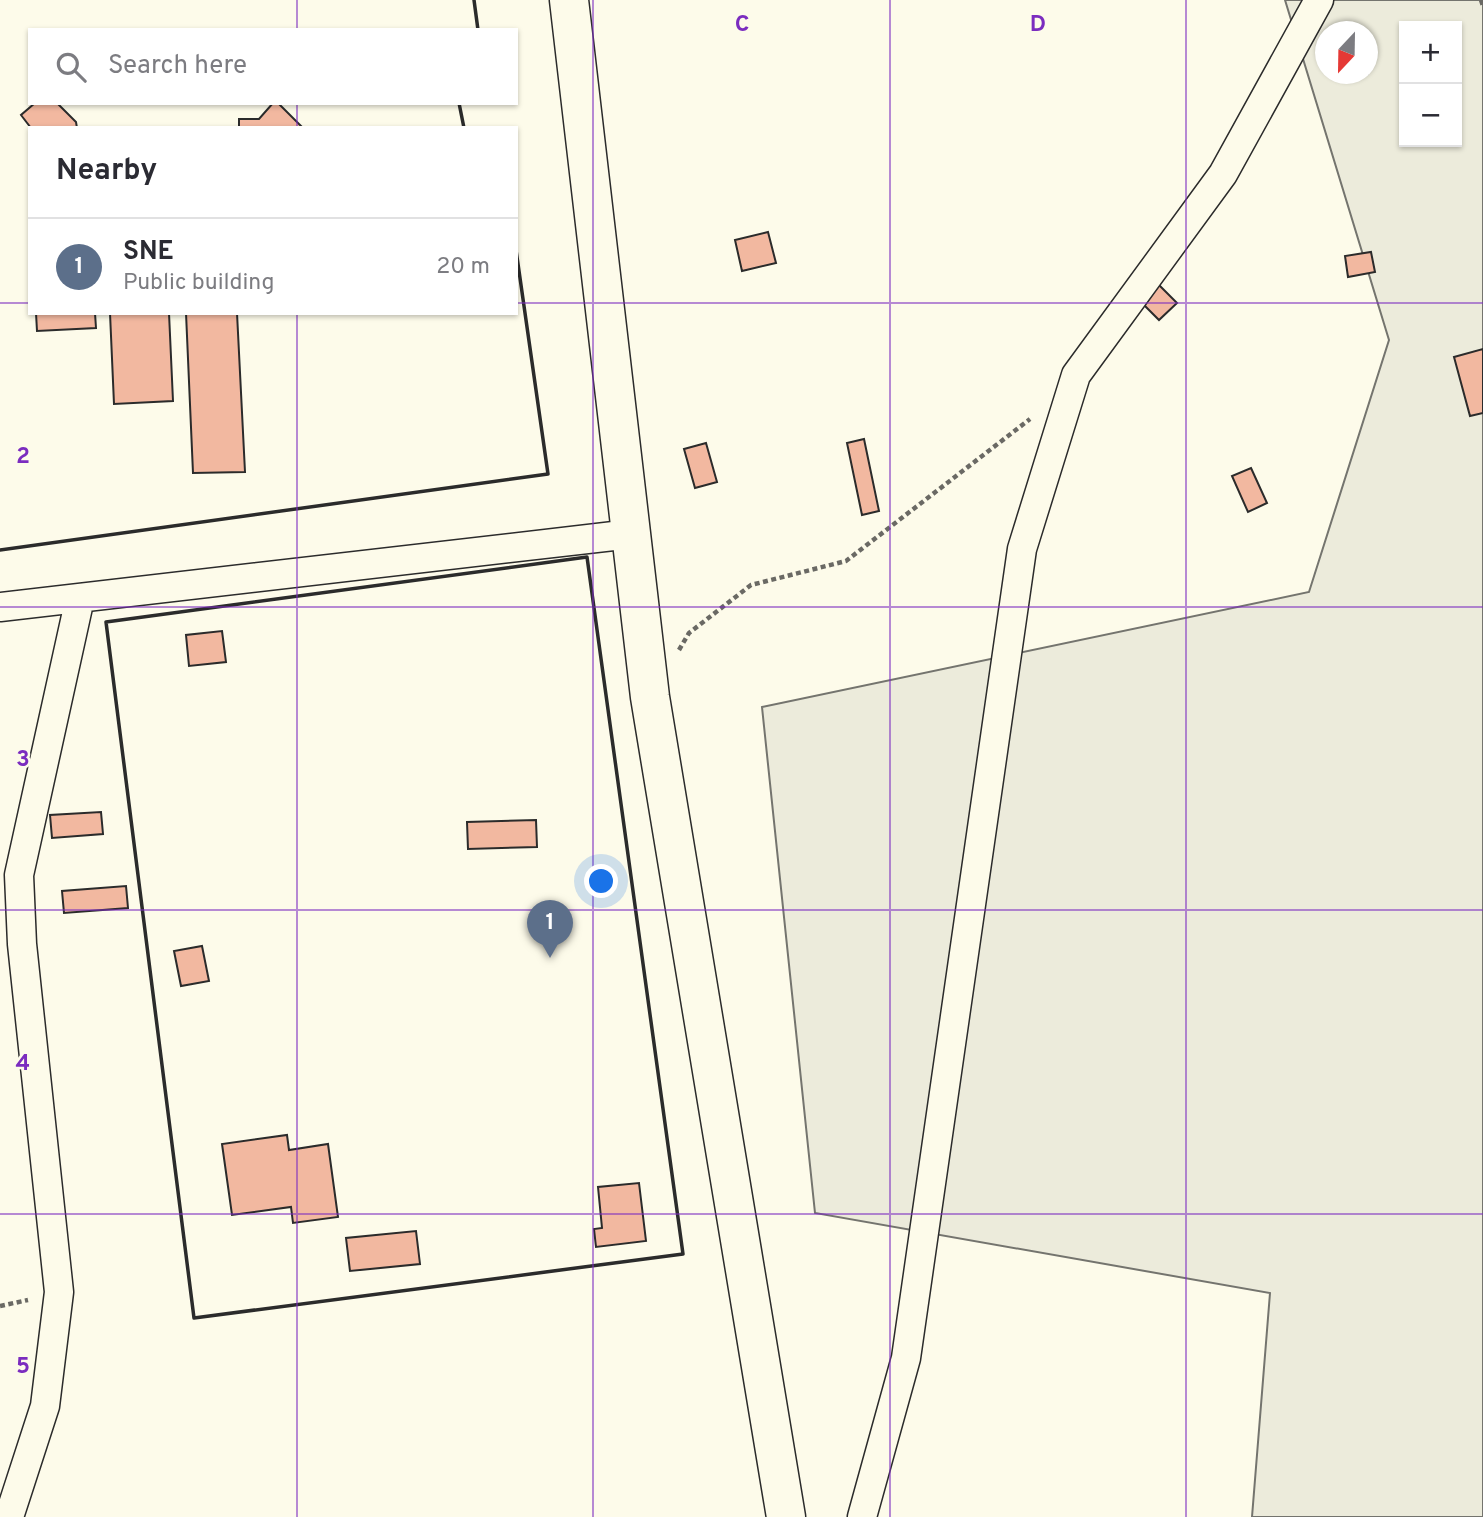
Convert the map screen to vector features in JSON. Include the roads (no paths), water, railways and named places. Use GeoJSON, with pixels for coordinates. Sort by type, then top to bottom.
{"type":"FeatureCollection","features":[{"type":"Feature","properties":{"kind":"main road"},"geometry":{"type":"LineString","coordinates":[[569,0],[650,697],[786,1517]]}},
{"type":"Feature","properties":{"kind":"street"},"geometry":{"type":"LineString","coordinates":[[862,1517],[906,1358],[1022,549],[1076,375],[1223,174],[1319,0]]}},
{"type":"Feature","properties":{"kind":"street"},"geometry":{"type":"LineString","coordinates":[[0,607],[631,534]]}},
{"type":"Feature","properties":{"kind":"street"},"geometry":{"type":"LineString","coordinates":[[9,1517],[45,1406],[59,1292],[22,944],[19,875],[80,598]]}},
{"type":"Feature","properties":{"kind":"place","name":"SNE"},"geometry":{"type":"Point","coordinates":[550,958]}}]}
